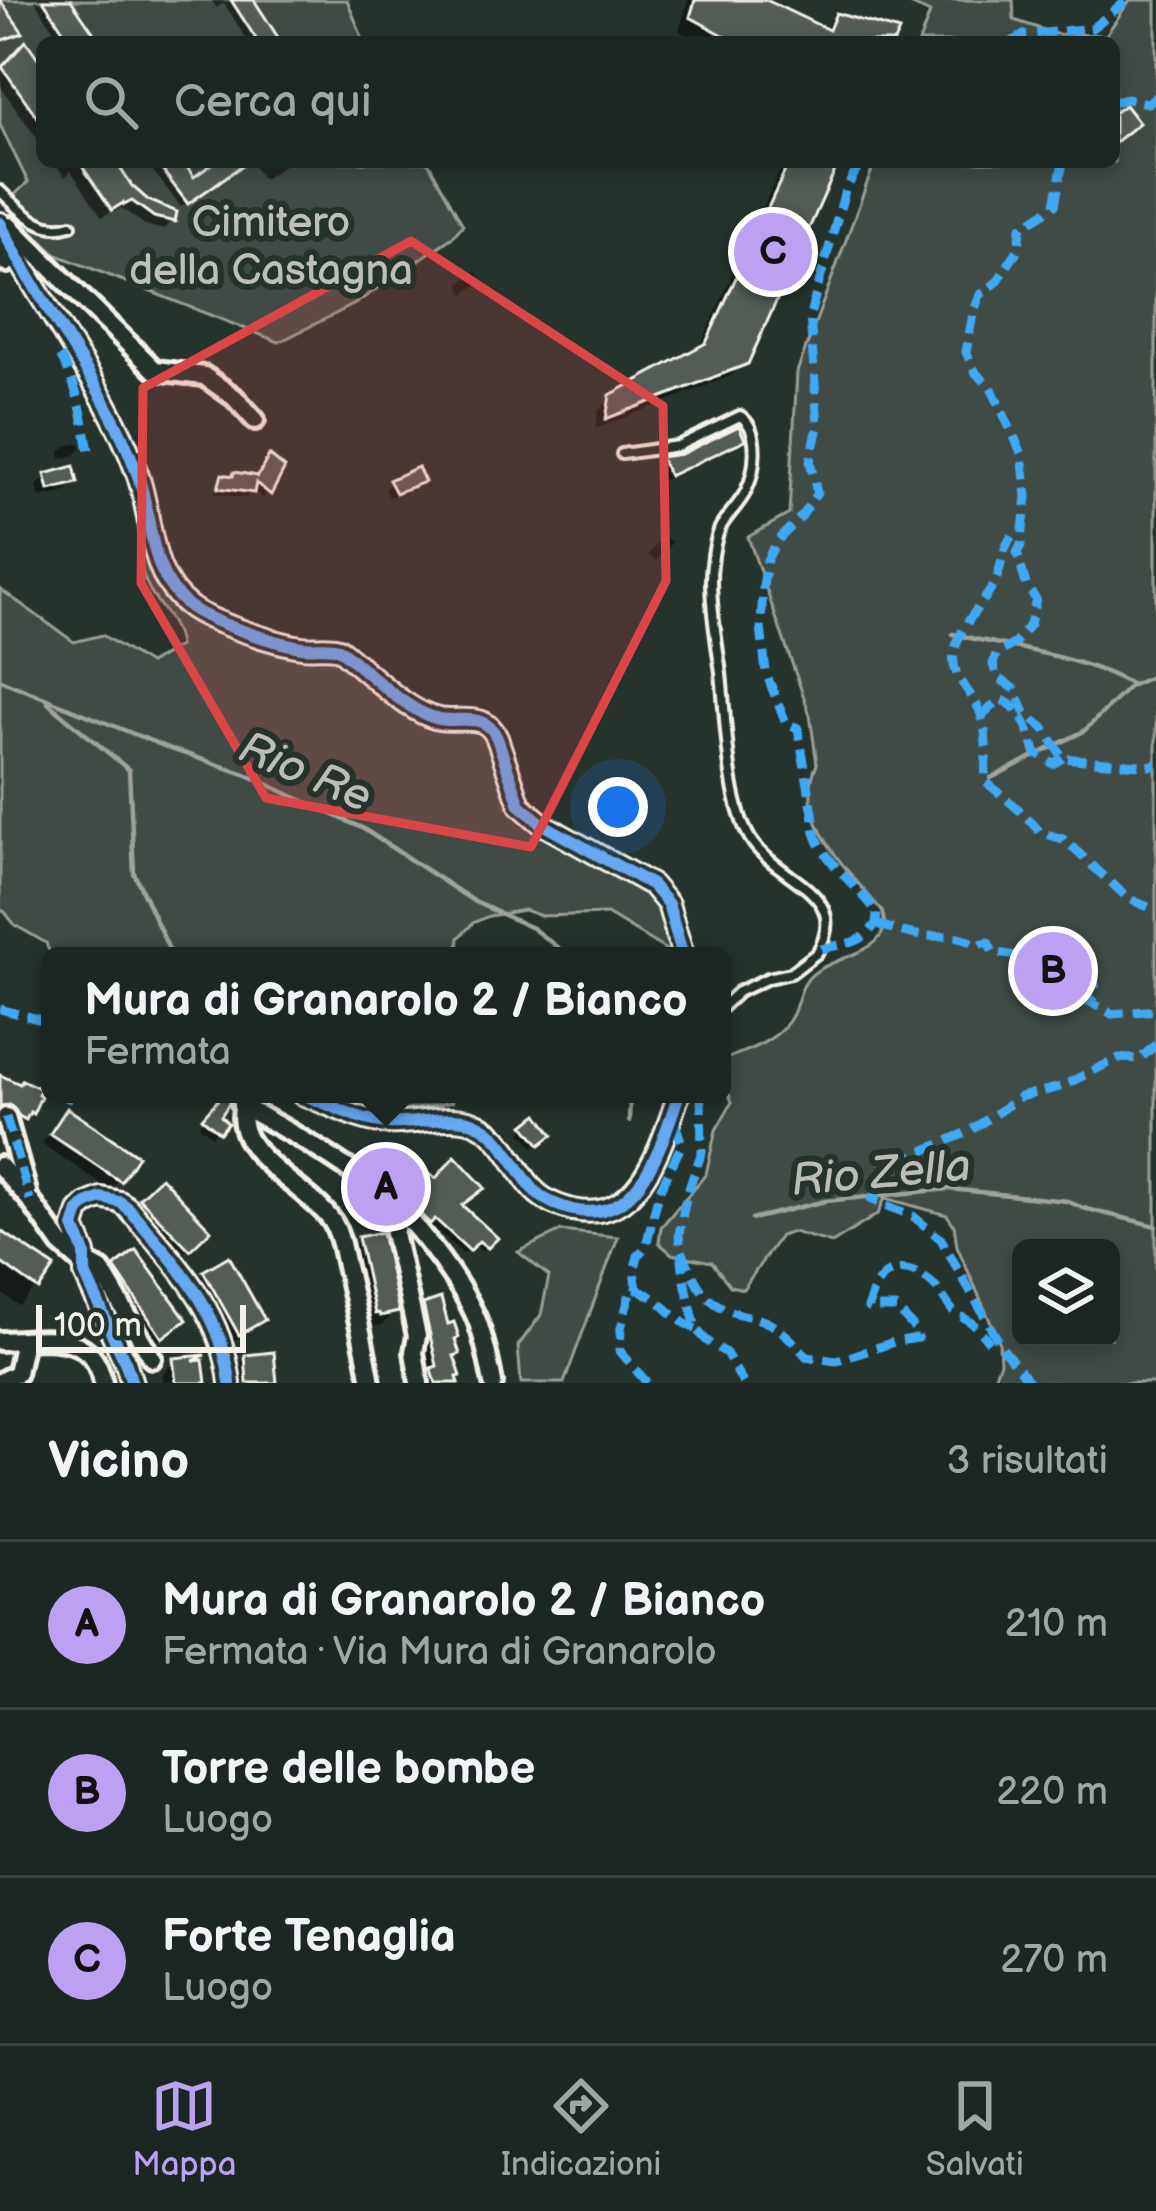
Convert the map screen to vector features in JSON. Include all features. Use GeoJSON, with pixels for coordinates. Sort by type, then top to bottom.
{"type":"FeatureCollection","features":[{"type":"Feature","properties":{"kind":"street"},"geometry":{"type":"LineString","coordinates":[[0,220],[155,370],[204,376],[234,397],[255,421]]}},
{"type":"Feature","properties":{"kind":"street"},"geometry":{"type":"LineString","coordinates":[[0,220],[120,427],[144,497],[155,558],[181,599],[206,616],[274,640],[339,649],[404,701],[432,717],[485,722],[494,729],[520,805],[542,824],[652,885],[668,904],[680,947]]}},
{"type":"Feature","properties":{"kind":"street"},"geometry":{"type":"LineString","coordinates":[[245,1103],[243,1131],[253,1147],[316,1203],[337,1230],[371,1383]]}},
{"type":"Feature","properties":{"kind":"street"},"geometry":{"type":"LineString","coordinates":[[250,1103],[377,1189],[400,1211],[476,1316],[493,1383]]}},
{"type":"Feature","properties":{"kind":"street"},"geometry":{"type":"LineString","coordinates":[[327,1103],[384,1123],[474,1123],[504,1147],[539,1196],[565,1208],[596,1213],[622,1204],[637,1187],[676,1103]]}},
{"type":"Feature","properties":{"kind":"street"},"geometry":{"type":"LineString","coordinates":[[6,1118],[30,1200]]}},
{"type":"Feature","properties":{"kind":"street"},"geometry":{"type":"LineString","coordinates":[[0,1152],[4,1171],[61,1244],[87,1267]]}},
{"type":"Feature","properties":{"kind":"street"},"geometry":{"type":"LineString","coordinates":[[132,1383],[85,1274],[74,1219],[86,1204],[101,1198],[120,1202],[184,1273],[222,1342],[230,1383]]}},
{"type":"Feature","properties":{"kind":"street"},"geometry":{"type":"LineString","coordinates":[[400,1211],[394,1233],[428,1383]]}},
{"type":"Feature","properties":{"kind":"street"},"geometry":{"type":"LineString","coordinates":[[87,1267],[101,1270],[152,1358]]}},
{"type":"Feature","properties":{"kind":"street"},"geometry":{"type":"LineString","coordinates":[[417,1336],[414,1352],[419,1383]]}},
{"type":"Feature","properties":{"kind":"street"},"geometry":{"type":"LineString","coordinates":[[0,1382],[17,1373],[25,1340]]}},
{"type":"Feature","properties":{"kind":"street"},"geometry":{"type":"LineString","coordinates":[[0,1341],[81,1345],[95,1359],[103,1383]]}},
{"type":"Feature","properties":{"kind":"lane"},"geometry":{"type":"LineString","coordinates":[[0,191],[46,226],[71,225]]}},
{"type":"Feature","properties":{"kind":"lane"},"geometry":{"type":"LineString","coordinates":[[622,454],[678,446],[740,416],[754,432],[747,490],[719,530],[711,567],[732,773],[740,817],[753,843],[817,897],[829,923],[821,949],[791,974],[768,978],[731,999]]}},
{"type":"Feature","properties":{"kind":"highlighted area"},"geometry":{"type":"Polygon","coordinates":[[[411,241],[663,406],[666,581],[531,847],[266,798],[141,583],[143,388],[411,241]]]}},
{"type":"Feature","properties":{"kind":"green space","name":"Cimitero della Castagna"},"geometry":{"type":"Polygon","coordinates":[[[0,0],[347,0],[362,36],[36,36],[36,168],[431,168],[463,225],[355,304],[279,342],[57,255],[4,205],[28,182],[0,125],[0,0]]]}},
{"type":"Feature","properties":{"kind":"green space"},"geometry":{"type":"Polygon","coordinates":[[[901,0],[1013,0],[1014,20],[1056,34],[1106,35],[1130,0],[1156,0],[1156,1383],[992,1383],[1000,1362],[999,1341],[947,1215],[885,1198],[878,1214],[832,1243],[793,1232],[780,1236],[743,1289],[730,1286],[712,1262],[672,1254],[659,1243],[661,1227],[706,1174],[716,1130],[732,1102],[731,1057],[780,1031],[809,977],[873,944],[884,925],[882,911],[841,862],[818,824],[812,805],[817,764],[810,715],[748,537],[789,514],[797,372],[873,168],[1120,168],[1120,36],[921,36],[930,13],[901,0]]]}},
{"type":"Feature","properties":{"kind":"green space"},"geometry":{"type":"Polygon","coordinates":[[[148,544],[156,583],[176,612],[300,655],[335,655],[437,725],[480,730],[517,811],[541,833],[646,891],[668,923],[668,947],[607,914],[541,916],[524,910],[473,923],[459,938],[458,947],[48,947],[15,925],[0,910],[0,589],[74,642],[102,635],[149,664],[179,646],[173,626],[150,591],[140,550],[148,544]]]}},
{"type":"Feature","properties":{"kind":"green space"},"geometry":{"type":"Polygon","coordinates":[[[348,1103],[447,1103],[387,1111],[348,1103]]]}},
{"type":"Feature","properties":{"kind":"green space"},"geometry":{"type":"Polygon","coordinates":[[[561,1231],[618,1237],[564,1383],[521,1383],[518,1346],[541,1315],[549,1276],[518,1252],[561,1231]]]}},
{"type":"Feature","properties":{"kind":"building"},"geometry":{"type":"Polygon","coordinates":[[[0,0],[23,33],[0,41],[0,0]]]}},
{"type":"Feature","properties":{"kind":"building"},"geometry":{"type":"Polygon","coordinates":[[[43,0],[71,0],[96,36],[67,36],[43,0]]]}},
{"type":"Feature","properties":{"kind":"building"},"geometry":{"type":"Polygon","coordinates":[[[231,0],[254,0],[277,36],[254,36],[231,0]]]}},
{"type":"Feature","properties":{"kind":"building"},"geometry":{"type":"Polygon","coordinates":[[[695,0],[766,0],[829,30],[836,13],[899,31],[897,36],[725,36],[690,17],[695,0]]]}},
{"type":"Feature","properties":{"kind":"building"},"geometry":{"type":"Polygon","coordinates":[[[26,41],[36,55],[36,115],[2,67],[26,41]]]}},
{"type":"Feature","properties":{"kind":"building"},"geometry":{"type":"Polygon","coordinates":[[[1125,105],[1139,123],[1120,138],[1120,109],[1125,105]]]}},
{"type":"Feature","properties":{"kind":"building"},"geometry":{"type":"Polygon","coordinates":[[[83,168],[120,168],[148,200],[177,212],[175,222],[154,217],[132,201],[112,210],[83,168]]]}},
{"type":"Feature","properties":{"kind":"building"},"geometry":{"type":"Polygon","coordinates":[[[161,168],[187,168],[194,177],[207,168],[239,168],[188,204],[161,168]]]}},
{"type":"Feature","properties":{"kind":"building"},"geometry":{"type":"Polygon","coordinates":[[[786,168],[836,168],[748,364],[606,419],[610,395],[706,343],[786,168]]]}},
{"type":"Feature","properties":{"kind":"building"},"geometry":{"type":"Polygon","coordinates":[[[739,426],[745,440],[669,476],[660,457],[681,454],[739,426]]]}},
{"type":"Feature","properties":{"kind":"building"},"geometry":{"type":"Polygon","coordinates":[[[269,455],[285,468],[271,495],[256,483],[254,493],[218,488],[222,474],[257,478],[269,455]]]}},
{"type":"Feature","properties":{"kind":"building"},"geometry":{"type":"Polygon","coordinates":[[[74,466],[78,483],[49,490],[45,474],[74,466]]]}},
{"type":"Feature","properties":{"kind":"building"},"geometry":{"type":"Polygon","coordinates":[[[418,467],[425,482],[396,493],[389,480],[418,467]]]}},
{"type":"Feature","properties":{"kind":"building"},"geometry":{"type":"Polygon","coordinates":[[[0,1075],[41,1089],[33,1114],[26,1120],[10,1105],[0,1106],[0,1075]]]}},
{"type":"Feature","properties":{"kind":"building"},"geometry":{"type":"Polygon","coordinates":[[[215,1103],[229,1103],[221,1116],[228,1123],[220,1133],[202,1118],[215,1103]]]}},
{"type":"Feature","properties":{"kind":"building"},"geometry":{"type":"Polygon","coordinates":[[[67,1108],[138,1156],[121,1182],[50,1134],[67,1108]]]}},
{"type":"Feature","properties":{"kind":"building"},"geometry":{"type":"Polygon","coordinates":[[[538,1114],[553,1135],[540,1145],[524,1125],[538,1114]]]}},
{"type":"Feature","properties":{"kind":"building"},"geometry":{"type":"Polygon","coordinates":[[[455,1156],[485,1188],[462,1205],[498,1238],[488,1248],[479,1241],[470,1251],[435,1219],[430,1224],[395,1188],[414,1165],[436,1178],[455,1156]]]}},
{"type":"Feature","properties":{"kind":"building"},"geometry":{"type":"Polygon","coordinates":[[[161,1177],[211,1230],[190,1250],[139,1198],[161,1177]]]}},
{"type":"Feature","properties":{"kind":"building"},"geometry":{"type":"Polygon","coordinates":[[[0,1230],[55,1267],[39,1290],[0,1262],[0,1230]]]}},
{"type":"Feature","properties":{"kind":"building"},"geometry":{"type":"Polygon","coordinates":[[[382,1232],[399,1312],[380,1316],[375,1314],[358,1237],[382,1232]]]}},
{"type":"Feature","properties":{"kind":"building"},"geometry":{"type":"Polygon","coordinates":[[[136,1250],[187,1320],[162,1338],[114,1267],[136,1250]]]}},
{"type":"Feature","properties":{"kind":"building"},"geometry":{"type":"Polygon","coordinates":[[[229,1256],[265,1320],[239,1335],[203,1271],[229,1256]]]}},
{"type":"Feature","properties":{"kind":"building"},"geometry":{"type":"Polygon","coordinates":[[[441,1298],[448,1324],[454,1322],[459,1337],[455,1339],[460,1354],[454,1356],[459,1383],[436,1383],[431,1368],[437,1366],[423,1304],[441,1298]]]}},
{"type":"Feature","properties":{"kind":"building"},"geometry":{"type":"Polygon","coordinates":[[[274,1352],[277,1383],[247,1383],[245,1355],[274,1352]]]}},
{"type":"Feature","properties":{"kind":"building"},"geometry":{"type":"Polygon","coordinates":[[[205,1355],[193,1361],[203,1360],[206,1383],[176,1383],[173,1358],[205,1355]]]}},
{"type":"Feature","properties":{"kind":"waterway"},"geometry":{"type":"LineString","coordinates":[[953,634],[1069,660],[1132,685],[1156,675]]}},
{"type":"Feature","properties":{"kind":"waterway","name":"Rio Re"},"geometry":{"type":"LineString","coordinates":[[0,680],[245,774],[362,828],[475,902],[532,928],[557,947]]}},
{"type":"Feature","properties":{"kind":"waterway"},"geometry":{"type":"LineString","coordinates":[[991,778],[1084,731],[1130,686]]}},
{"type":"Feature","properties":{"kind":"waterway"},"geometry":{"type":"LineString","coordinates":[[48,703],[129,770],[134,873],[168,947]]}},
{"type":"Feature","properties":{"kind":"waterway","name":"Rio Re"},"geometry":{"type":"LineString","coordinates":[[629,1121],[630,1103]]}},
{"type":"Feature","properties":{"kind":"waterway","name":"Rio Zella"},"geometry":{"type":"LineString","coordinates":[[752,1219],[825,1201],[949,1189],[1067,1201],[1156,1226]]}},
{"type":"Feature","properties":{"kind":"marked path"},"geometry":{"type":"LineString","coordinates":[[1022,36],[1092,28],[1128,0]]}},
{"type":"Feature","properties":{"kind":"marked path"},"geometry":{"type":"LineString","coordinates":[[1120,101],[1148,103],[1156,96]]}},
{"type":"Feature","properties":{"kind":"marked path"},"geometry":{"type":"LineString","coordinates":[[821,949],[863,937],[876,924],[877,913],[820,845],[798,728],[786,723],[766,673],[761,627],[767,560],[817,493],[810,461],[818,427],[810,315],[845,191],[858,168]]}},
{"type":"Feature","properties":{"kind":"marked path"},"geometry":{"type":"LineString","coordinates":[[1062,168],[1055,205],[1021,228],[1019,248],[997,282],[980,295],[966,352],[976,373],[991,387],[1022,454],[1027,497],[1017,553],[1027,588],[1036,599],[1030,624],[1015,643],[996,655],[993,664],[997,677],[1015,689],[1025,713],[1044,728],[1063,758],[1156,764]]}},
{"type":"Feature","properties":{"kind":"marked path"},"geometry":{"type":"LineString","coordinates":[[60,356],[76,392],[90,459]]}},
{"type":"Feature","properties":{"kind":"marked path"},"geometry":{"type":"LineString","coordinates":[[1012,536],[996,582],[964,628],[954,655],[959,678],[983,722],[985,781],[1040,832],[1063,839],[1129,899],[1156,910]]}},
{"type":"Feature","properties":{"kind":"marked path"},"geometry":{"type":"LineString","coordinates":[[982,716],[1000,699],[1008,703],[1023,721],[1035,752],[1053,764],[1063,758]]}},
{"type":"Feature","properties":{"kind":"marked path"},"geometry":{"type":"LineString","coordinates":[[876,924],[917,935],[955,936],[976,945],[988,942],[993,952],[1027,958],[1031,979],[1042,981],[1047,990],[1068,982],[1094,981],[1097,993],[1090,1002],[1112,1014],[1156,1010]]}},
{"type":"Feature","properties":{"kind":"marked path"},"geometry":{"type":"LineString","coordinates":[[0,1009],[41,1020]]}},
{"type":"Feature","properties":{"kind":"marked path"},"geometry":{"type":"LineString","coordinates":[[1030,1383],[1003,1349],[941,1239],[913,1216],[871,1199],[905,1159],[968,1132],[1020,1097],[1060,1087],[1119,1058],[1140,1059],[1156,1044]]}},
{"type":"Feature","properties":{"kind":"marked path"},"geometry":{"type":"LineString","coordinates":[[701,1103],[702,1152],[679,1234],[684,1277],[696,1329],[726,1353],[743,1383]]}},
{"type":"Feature","properties":{"kind":"marked path"},"geometry":{"type":"LineString","coordinates":[[647,1383],[620,1351],[621,1328],[631,1289],[637,1289],[634,1271],[646,1246],[659,1192],[682,1144],[672,1114]]}},
{"type":"Feature","properties":{"kind":"marked path"},"geometry":{"type":"LineString","coordinates":[[6,1117],[30,1200]]}},
{"type":"Feature","properties":{"kind":"marked path"},"geometry":{"type":"LineString","coordinates":[[682,1251],[697,1284],[711,1300],[771,1324],[807,1357],[837,1361],[918,1338],[896,1308],[868,1308],[882,1278],[897,1270],[929,1281],[953,1311],[975,1325],[989,1342]]}},
{"type":"Feature","properties":{"kind":"marked path"},"geometry":{"type":"LineString","coordinates":[[637,1289],[696,1329]]}},
{"type":"Feature","properties":{"kind":"cycle path"},"geometry":{"type":"LineString","coordinates":[[0,223],[124,440],[137,473],[158,562],[176,594],[200,613],[244,632],[302,647],[339,649],[427,715],[486,724],[497,738],[520,805],[542,824],[652,885],[668,904],[680,947]]}},
{"type":"Feature","properties":{"kind":"cycle path"},"geometry":{"type":"LineString","coordinates":[[324,1103],[378,1122],[472,1122],[492,1134],[542,1197],[573,1210],[596,1211],[616,1205],[645,1176],[676,1103]]}},
{"type":"Feature","properties":{"kind":"cycle path"},"geometry":{"type":"LineString","coordinates":[[132,1383],[85,1274],[85,1253],[74,1227],[79,1211],[101,1198],[128,1208],[193,1288],[217,1332],[230,1383]]}},
{"type":"Feature","properties":{"kind":"place","name":"Forte Tenaglia"},"geometry":{"type":"Point","coordinates":[773,252]}},
{"type":"Feature","properties":{"kind":"place","name":"Torre delle bombe"},"geometry":{"type":"Point","coordinates":[1053,971]}},
{"type":"Feature","properties":{"kind":"place","name":"Mura di Granarolo 2 / Bianco"},"geometry":{"type":"Point","coordinates":[386,1187]}}]}
